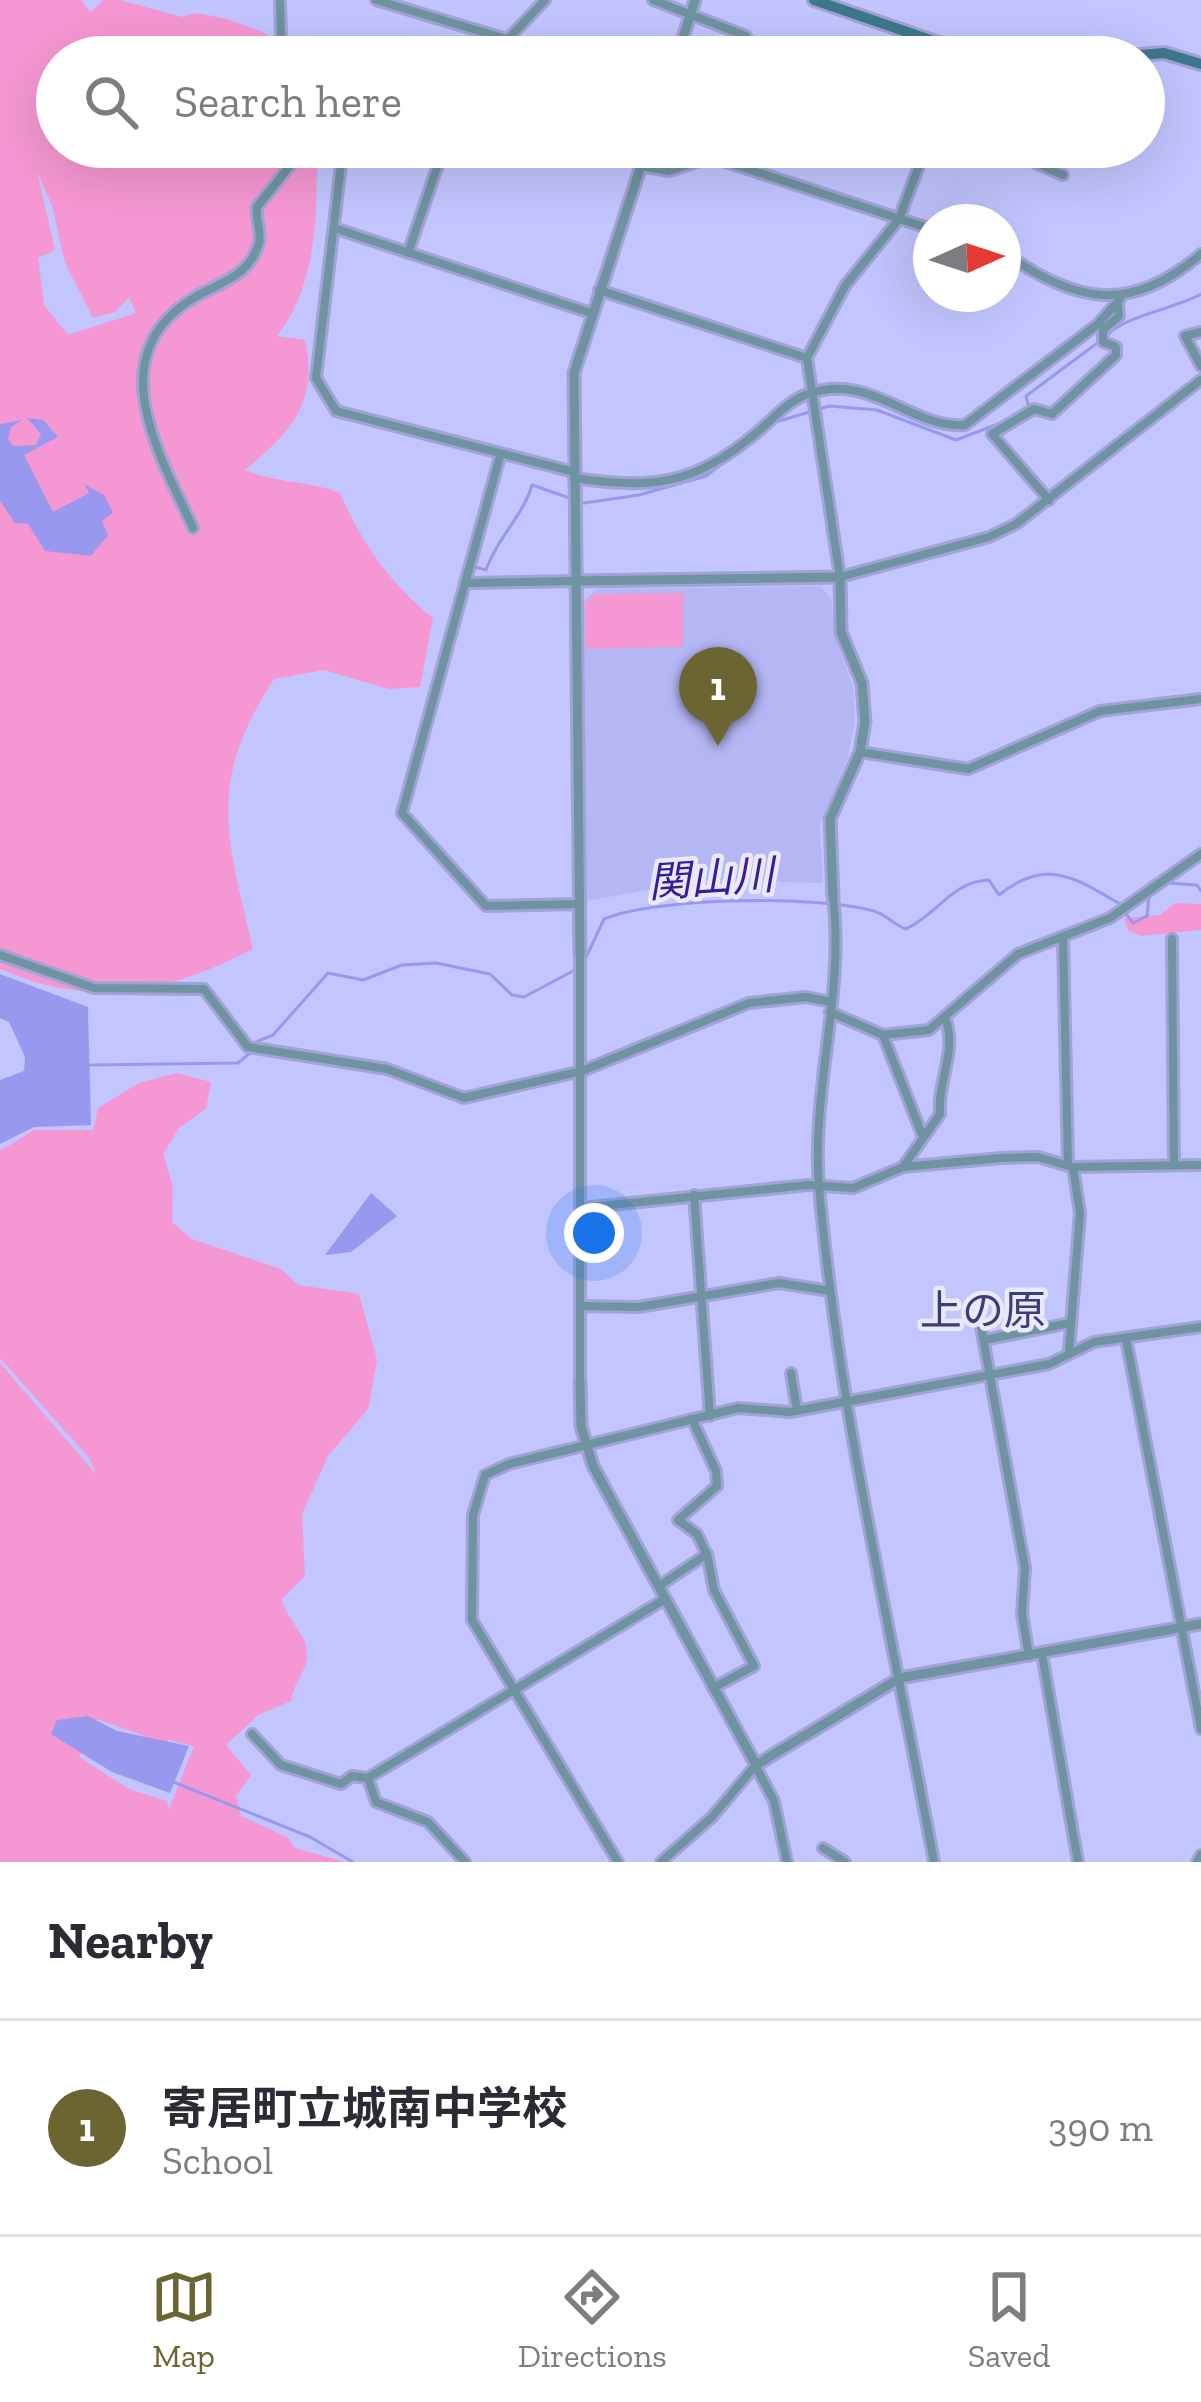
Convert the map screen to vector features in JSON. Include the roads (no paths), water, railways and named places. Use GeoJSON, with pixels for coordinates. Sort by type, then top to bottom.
{"type":"FeatureCollection","features":[{"type":"Feature","properties":{"kind":"main road"},"geometry":{"type":"LineString","coordinates":[[814,0],[842,4],[923,36]]}},
{"type":"Feature","properties":{"kind":"main road"},"geometry":{"type":"LineString","coordinates":[[1165,53],[1201,64]]}},
{"type":"Feature","properties":{"kind":"street"},"geometry":{"type":"LineString","coordinates":[[280,0],[284,36]]}},
{"type":"Feature","properties":{"kind":"street"},"geometry":{"type":"LineString","coordinates":[[376,0],[496,36]]}},
{"type":"Feature","properties":{"kind":"street"},"geometry":{"type":"LineString","coordinates":[[509,36],[545,0]]}},
{"type":"Feature","properties":{"kind":"street"},"geometry":{"type":"LineString","coordinates":[[653,0],[746,36]]}},
{"type":"Feature","properties":{"kind":"street"},"geometry":{"type":"LineString","coordinates":[[683,36],[695,0]]}},
{"type":"Feature","properties":{"kind":"street"},"geometry":{"type":"LineString","coordinates":[[194,528],[143,409],[148,353],[176,313],[230,281],[251,260],[259,243],[256,207],[288,168]]}},
{"type":"Feature","properties":{"kind":"street"},"geometry":{"type":"LineString","coordinates":[[341,168],[316,378],[336,411],[574,475],[639,487],[701,470],[758,433],[783,403],[812,393],[865,391],[965,424],[1012,393],[1119,302],[1160,285],[1201,254]]}},
{"type":"Feature","properties":{"kind":"street"},"geometry":{"type":"LineString","coordinates":[[408,253],[437,168]]}},
{"type":"Feature","properties":{"kind":"street"},"geometry":{"type":"LineString","coordinates":[[639,168],[574,373],[582,1071],[580,1381],[586,1447],[774,1801],[787,1862]]}},
{"type":"Feature","properties":{"kind":"street"},"geometry":{"type":"LineString","coordinates":[[741,168],[913,224]]}},
{"type":"Feature","properties":{"kind":"street"},"geometry":{"type":"LineString","coordinates":[[918,168],[898,219],[844,286],[807,358],[840,577],[841,632],[863,695],[860,752],[830,819],[839,943],[816,1115],[819,1185],[848,1400],[934,1862]]}},
{"type":"Feature","properties":{"kind":"street"},"geometry":{"type":"LineString","coordinates":[[1047,168],[1063,175]]}},
{"type":"Feature","properties":{"kind":"street"},"geometry":{"type":"LineString","coordinates":[[334,228],[591,314]]}},
{"type":"Feature","properties":{"kind":"street"},"geometry":{"type":"LineString","coordinates":[[1021,263],[1045,278],[1119,302]]}},
{"type":"Feature","properties":{"kind":"street"},"geometry":{"type":"LineString","coordinates":[[599,290],[807,358]]}},
{"type":"Feature","properties":{"kind":"street"},"geometry":{"type":"LineString","coordinates":[[1049,500],[992,434],[1034,409],[1052,414],[1116,356],[1116,346],[1103,342],[1103,330],[1119,316],[1119,302]]}},
{"type":"Feature","properties":{"kind":"street"},"geometry":{"type":"LineString","coordinates":[[1201,332],[1185,336],[1201,366]]}},
{"type":"Feature","properties":{"kind":"street"},"geometry":{"type":"LineString","coordinates":[[466,584],[840,577],[989,537],[1049,500],[1201,380]]}},
{"type":"Feature","properties":{"kind":"street"},"geometry":{"type":"LineString","coordinates":[[500,455],[402,813],[486,906],[580,904]]}},
{"type":"Feature","properties":{"kind":"street"},"geometry":{"type":"LineString","coordinates":[[860,752],[968,769],[1100,711],[1201,699]]}},
{"type":"Feature","properties":{"kind":"street"},"geometry":{"type":"LineString","coordinates":[[0,955],[94,988],[204,989],[248,1047],[388,1069],[464,1098],[582,1071],[749,1003],[806,997],[883,1035],[929,1030],[1018,954],[1110,918],[1201,854]]}},
{"type":"Feature","properties":{"kind":"street"},"geometry":{"type":"LineString","coordinates":[[1063,938],[1070,1166],[1080,1184],[1069,1350]]}},
{"type":"Feature","properties":{"kind":"street"},"geometry":{"type":"LineString","coordinates":[[1172,939],[1174,1165]]}},
{"type":"Feature","properties":{"kind":"street"},"geometry":{"type":"LineString","coordinates":[[903,1167],[940,1114],[937,1086],[946,1072],[949,1028],[945,1018]]}},
{"type":"Feature","properties":{"kind":"street"},"geometry":{"type":"LineString","coordinates":[[883,1035],[923,1137]]}},
{"type":"Feature","properties":{"kind":"street"},"geometry":{"type":"LineString","coordinates":[[581,1208],[819,1185],[853,1187],[903,1167],[1038,1157],[1070,1166],[1201,1166]]}},
{"type":"Feature","properties":{"kind":"street"},"geometry":{"type":"LineString","coordinates":[[694,1195],[710,1416]]}},
{"type":"Feature","properties":{"kind":"street"},"geometry":{"type":"LineString","coordinates":[[580,1306],[614,1310],[779,1283],[830,1291]]}},
{"type":"Feature","properties":{"kind":"street"},"geometry":{"type":"LineString","coordinates":[[984,1340],[1070,1323]]}},
{"type":"Feature","properties":{"kind":"street"},"geometry":{"type":"LineString","coordinates":[[981,1327],[1025,1568],[1022,1614],[1029,1656]]}},
{"type":"Feature","properties":{"kind":"street"},"geometry":{"type":"LineString","coordinates":[[618,1862],[472,1620],[475,1495],[485,1475],[497,1468],[738,1408],[797,1411],[1048,1364],[1069,1350],[1201,1327]]}},
{"type":"Feature","properties":{"kind":"street"},"geometry":{"type":"LineString","coordinates":[[1126,1339],[1201,1730]]}},
{"type":"Feature","properties":{"kind":"street"},"geometry":{"type":"LineString","coordinates":[[791,1373],[797,1411]]}},
{"type":"Feature","properties":{"kind":"street"},"geometry":{"type":"LineString","coordinates":[[692,1419],[716,1472],[717,1486],[678,1520],[698,1534],[715,1590],[754,1666],[713,1688]]}},
{"type":"Feature","properties":{"kind":"street"},"geometry":{"type":"LineString","coordinates":[[659,1586],[706,1554]]}},
{"type":"Feature","properties":{"kind":"street"},"geometry":{"type":"LineString","coordinates":[[252,1734],[281,1765],[340,1784],[352,1776],[368,1778],[665,1599]]}},
{"type":"Feature","properties":{"kind":"street"},"geometry":{"type":"LineString","coordinates":[[661,1862],[712,1817],[756,1766],[900,1678],[1201,1624]]}},
{"type":"Feature","properties":{"kind":"street"},"geometry":{"type":"LineString","coordinates":[[1042,1654],[1078,1862]]}},
{"type":"Feature","properties":{"kind":"street"},"geometry":{"type":"LineString","coordinates":[[368,1778],[376,1802],[428,1822],[465,1862]]}},
{"type":"Feature","properties":{"kind":"street"},"geometry":{"type":"LineString","coordinates":[[824,1848],[845,1862]]}},
{"type":"Feature","properties":{"kind":"waterway"},"geometry":{"type":"LineString","coordinates":[[1107,335],[1126,322],[1201,294]]}},
{"type":"Feature","properties":{"kind":"waterway"},"geometry":{"type":"LineString","coordinates":[[1029,408],[1026,396],[1100,341]]}},
{"type":"Feature","properties":{"kind":"waterway"},"geometry":{"type":"LineString","coordinates":[[472,577],[475,567],[486,570],[532,485],[584,503],[639,495],[706,476],[776,422],[829,406],[877,410],[956,440],[1006,421]]}},
{"type":"Feature","properties":{"kind":"waterway","name":"関山川"},"geometry":{"type":"LineString","coordinates":[[583,964],[604,919],[661,906],[816,902],[874,911],[906,929],[965,886],[989,880],[999,895],[1016,883],[1047,874],[1076,880],[1122,905]]}},
{"type":"Feature","properties":{"kind":"waterway","name":"関山川"},"geometry":{"type":"LineString","coordinates":[[1167,883],[1197,885],[1201,891]]}},
{"type":"Feature","properties":{"kind":"waterway","name":"関山川"},"geometry":{"type":"LineString","coordinates":[[1126,914],[1133,923],[1147,916],[1149,895]]}},
{"type":"Feature","properties":{"kind":"waterway","name":"関山川"},"geometry":{"type":"LineString","coordinates":[[253,1043],[273,1035],[328,973],[363,980],[402,965],[436,963],[490,974],[512,995],[524,997],[575,970]]}},
{"type":"Feature","properties":{"kind":"waterway","name":"関山川"},"geometry":{"type":"LineString","coordinates":[[90,1065],[238,1063],[251,1052]]}},
{"type":"Feature","properties":{"kind":"waterway"},"geometry":{"type":"LineString","coordinates":[[171,1781],[310,1837],[353,1862]]}},
{"type":"Feature","properties":{"kind":"place","name":"寄居町立城南中学校"},"geometry":{"type":"Point","coordinates":[718,746]}},
{"type":"Feature","properties":{"kind":"district","name":"上の原"},"geometry":{"type":"Point","coordinates":[983,1310]}}]}
